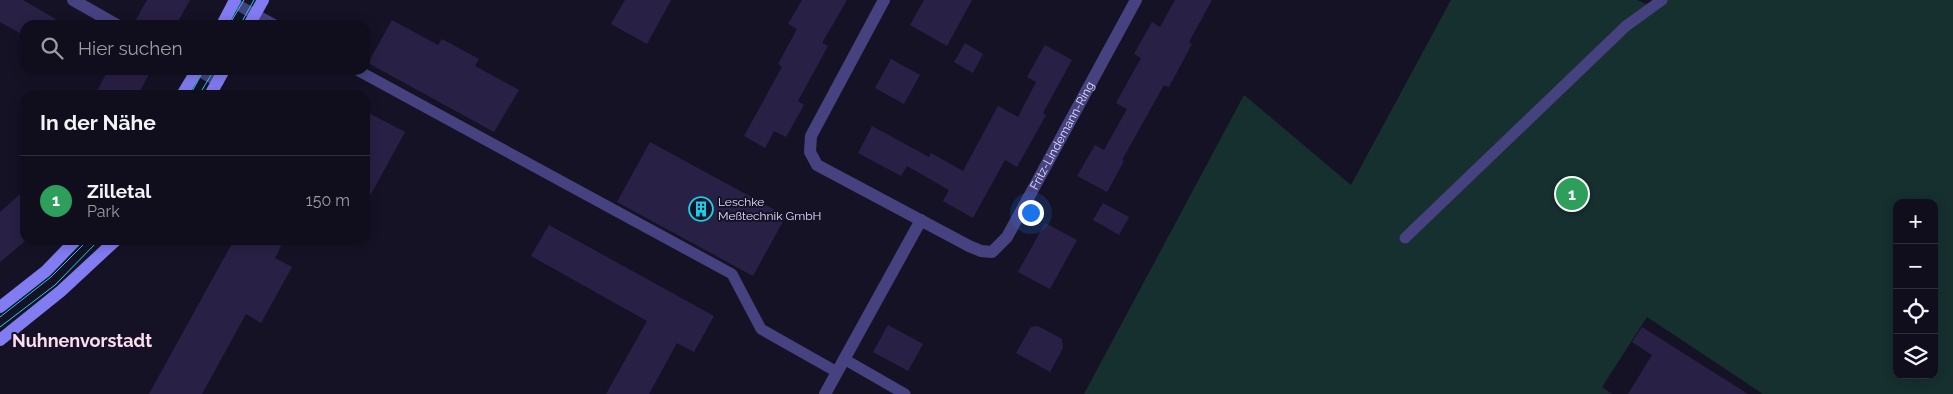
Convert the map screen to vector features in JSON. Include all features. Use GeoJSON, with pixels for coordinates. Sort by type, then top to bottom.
{"type":"FeatureCollection","features":[{"type":"Feature","properties":{"kind":"street"},"geometry":{"type":"LineString","coordinates":[[73,0],[108,20]]}},
{"type":"Feature","properties":{"kind":"street"},"geometry":{"type":"LineString","coordinates":[[252,20],[263,0]]}},
{"type":"Feature","properties":{"kind":"street","name":"Fritz-Lindemann-Ring"},"geometry":{"type":"LineString","coordinates":[[884,0],[811,136],[810,152],[817,165],[981,251],[992,252],[1006,237],[1136,0]]}},
{"type":"Feature","properties":{"kind":"street"},"geometry":{"type":"LineString","coordinates":[[225,20],[235,1]]}},
{"type":"Feature","properties":{"kind":"street"},"geometry":{"type":"LineString","coordinates":[[185,90],[194,75]]}},
{"type":"Feature","properties":{"kind":"street"},"geometry":{"type":"LineString","coordinates":[[213,90],[221,75]]}},
{"type":"Feature","properties":{"kind":"street"},"geometry":{"type":"LineString","coordinates":[[825,394],[921,220]]}},
{"type":"Feature","properties":{"kind":"street"},"geometry":{"type":"LineString","coordinates":[[0,307],[46,271],[71,245]]}},
{"type":"Feature","properties":{"kind":"street"},"geometry":{"type":"LineString","coordinates":[[0,340],[61,292],[111,245]]}},
{"type":"Feature","properties":{"kind":"lane"},"geometry":{"type":"LineString","coordinates":[[1405,238],[1626,26],[1662,0]]}},
{"type":"Feature","properties":{"kind":"lane"},"geometry":{"type":"LineString","coordinates":[[235,1],[252,20]]}},
{"type":"Feature","properties":{"kind":"lane"},"geometry":{"type":"LineString","coordinates":[[366,75],[732,274],[761,329],[837,372]]}},
{"type":"Feature","properties":{"kind":"lane"},"geometry":{"type":"LineString","coordinates":[[844,359],[905,394]]}},
{"type":"Feature","properties":{"kind":"green space"},"geometry":{"type":"Polygon","coordinates":[[[1451,0],[1637,0],[1653,7],[1665,0],[1953,0],[1953,394],[1763,394],[1647,317],[1602,387],[1612,394],[1084,394],[1244,95],[1351,185],[1451,0]]]}},
{"type":"Feature","properties":{"kind":"building"},"geometry":{"type":"Polygon","coordinates":[[[0,0],[23,0],[57,20],[20,20],[20,33],[0,22],[0,0]]]}},
{"type":"Feature","properties":{"kind":"building"},"geometry":{"type":"Polygon","coordinates":[[[147,0],[190,0],[179,20],[136,20],[147,0]]]}},
{"type":"Feature","properties":{"kind":"building"},"geometry":{"type":"Polygon","coordinates":[[[625,0],[671,0],[647,44],[611,24],[625,0]]]}},
{"type":"Feature","properties":{"kind":"building"},"geometry":{"type":"Polygon","coordinates":[[[802,0],[847,0],[822,43],[828,46],[798,101],[804,105],[786,137],[774,131],[765,148],[744,136],[782,67],[778,64],[797,29],[788,24],[802,0]]]}},
{"type":"Feature","properties":{"kind":"building"},"geometry":{"type":"Polygon","coordinates":[[[924,0],[972,0],[947,46],[910,25],[924,0]]]}},
{"type":"Feature","properties":{"kind":"building"},"geometry":{"type":"Polygon","coordinates":[[[1175,0],[1212,0],[1189,42],[1192,44],[1169,87],[1164,85],[1122,160],[1124,161],[1107,192],[1077,176],[1095,145],[1104,150],[1127,109],[1116,103],[1141,58],[1134,54],[1152,22],[1160,27],[1175,0]]]}},
{"type":"Feature","properties":{"kind":"building"},"geometry":{"type":"Polygon","coordinates":[[[392,20],[438,45],[442,39],[479,59],[475,66],[519,90],[494,132],[370,64],[370,59],[392,20]]]}},
{"type":"Feature","properties":{"kind":"building"},"geometry":{"type":"Polygon","coordinates":[[[965,43],[983,54],[973,73],[954,62],[965,43]]]}},
{"type":"Feature","properties":{"kind":"building"},"geometry":{"type":"Polygon","coordinates":[[[1045,45],[1072,60],[1043,113],[1046,115],[1017,167],[1005,160],[973,218],[943,201],[949,190],[907,166],[901,176],[858,153],[872,126],[929,157],[931,153],[963,171],[998,106],[1018,117],[1036,82],[1027,77],[1045,45]]]}},
{"type":"Feature","properties":{"kind":"building"},"geometry":{"type":"Polygon","coordinates":[[[891,59],[920,75],[904,104],[875,88],[891,59]]]}},
{"type":"Feature","properties":{"kind":"building"},"geometry":{"type":"Polygon","coordinates":[[[105,75],[148,75],[141,90],[98,90],[105,75]]]}},
{"type":"Feature","properties":{"kind":"building"},"geometry":{"type":"Polygon","coordinates":[[[370,114],[405,132],[370,196],[370,114]]]}},
{"type":"Feature","properties":{"kind":"building","name":"Leschke Meßtechnik GmbH"},"geometry":{"type":"Polygon","coordinates":[[[650,142],[786,216],[753,276],[617,202],[650,142]]]}},
{"type":"Feature","properties":{"kind":"building"},"geometry":{"type":"Polygon","coordinates":[[[20,194],[20,245],[0,262],[0,212],[20,194]]]}},
{"type":"Feature","properties":{"kind":"building"},"geometry":{"type":"Polygon","coordinates":[[[1103,203],[1129,217],[1119,235],[1093,220],[1103,203]]]}},
{"type":"Feature","properties":{"kind":"building"},"geometry":{"type":"Polygon","coordinates":[[[1045,223],[1077,240],[1050,289],[1018,272],[1045,223]]]}},
{"type":"Feature","properties":{"kind":"building"},"geometry":{"type":"Polygon","coordinates":[[[549,225],[714,316],[694,352],[677,343],[649,394],[606,394],[647,321],[531,256],[549,225]]]}},
{"type":"Feature","properties":{"kind":"building"},"geometry":{"type":"Polygon","coordinates":[[[231,245],[282,245],[275,258],[292,267],[261,323],[246,314],[202,394],[149,394],[231,245]]]}},
{"type":"Feature","properties":{"kind":"building"},"geometry":{"type":"Polygon","coordinates":[[[888,325],[923,344],[908,371],[873,352],[888,325]]]}},
{"type":"Feature","properties":{"kind":"building"},"geometry":{"type":"Polygon","coordinates":[[[1038,326],[1062,339],[1063,348],[1050,372],[1016,353],[1031,327],[1038,326]]]}},
{"type":"Feature","properties":{"kind":"building"},"geometry":{"type":"Polygon","coordinates":[[[1642,327],[1748,394],[1628,394],[1652,355],[1632,342],[1642,327]]]}},
{"type":"Feature","properties":{"kind":"tram line"},"geometry":{"type":"LineString","coordinates":[[232,20],[244,0]]}},
{"type":"Feature","properties":{"kind":"tram line"},"geometry":{"type":"LineString","coordinates":[[243,20],[254,0]]}},
{"type":"Feature","properties":{"kind":"tram line"},"geometry":{"type":"LineString","coordinates":[[193,90],[201,75]]}},
{"type":"Feature","properties":{"kind":"tram line"},"geometry":{"type":"LineString","coordinates":[[202,90],[211,75]]}},
{"type":"Feature","properties":{"kind":"tram line"},"geometry":{"type":"LineString","coordinates":[[0,317],[51,277],[83,245]]}},
{"type":"Feature","properties":{"kind":"tram line"},"geometry":{"type":"LineString","coordinates":[[0,327],[55,285],[94,245]]}},
{"type":"Feature","properties":{"kind":"place","name":"Zilletal"},"geometry":{"type":"Point","coordinates":[1572,194]}},
{"type":"Feature","properties":{"kind":"place","name":"Leschke Meßtechnik GmbH"},"geometry":{"type":"Point","coordinates":[701,209]}},
{"type":"Feature","properties":{"kind":"district","name":"Nuhnenvorstadt"},"geometry":{"type":"Point","coordinates":[82,340]}}]}
